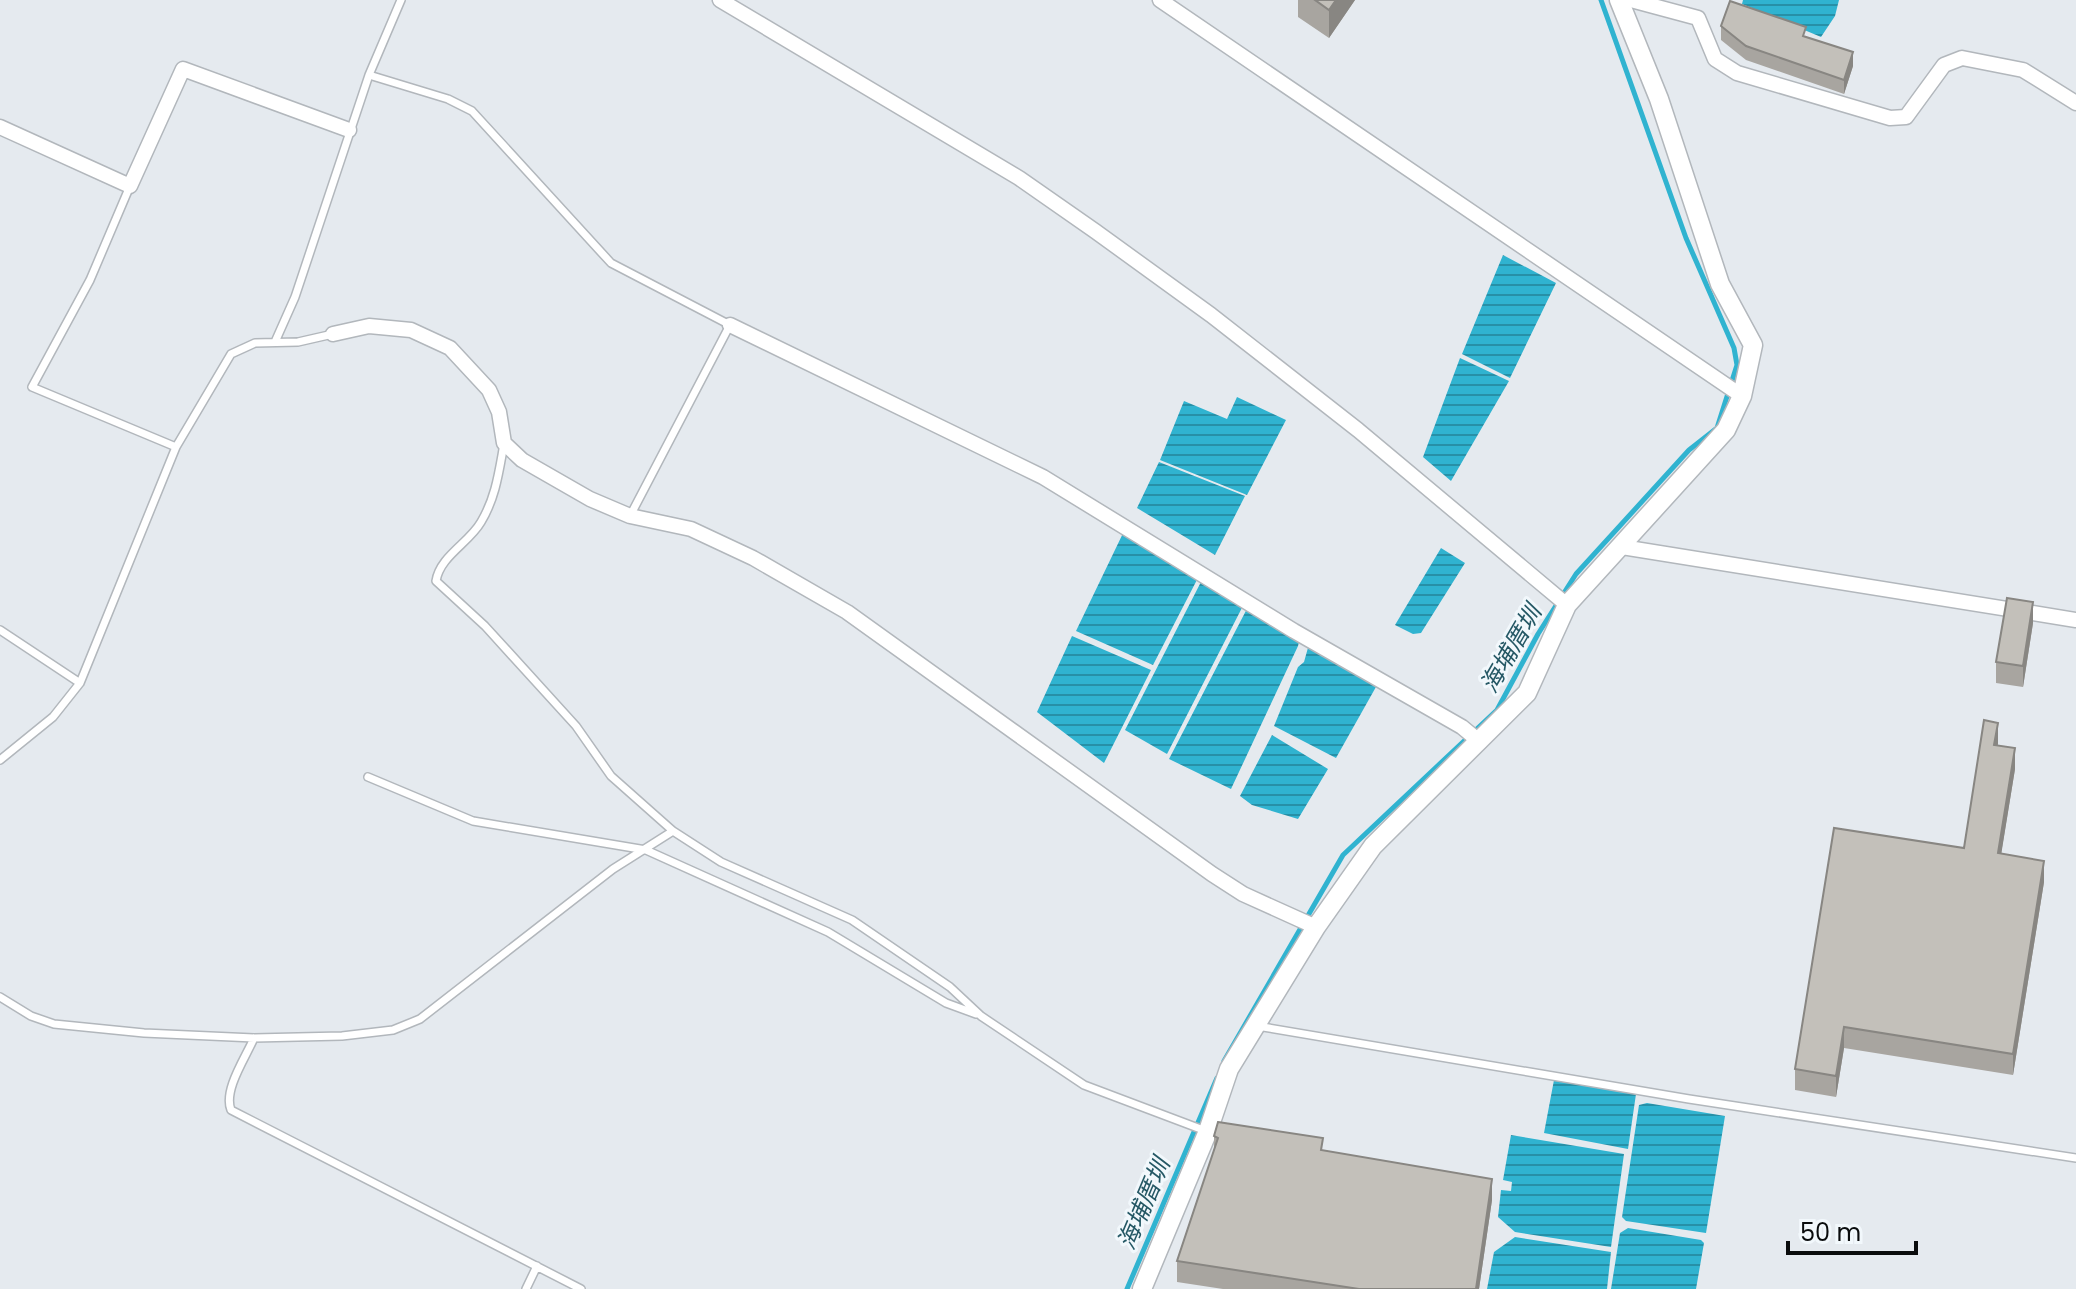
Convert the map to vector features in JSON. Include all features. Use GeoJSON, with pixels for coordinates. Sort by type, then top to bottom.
{"type":"FeatureCollection","features":[{"type":"Feature","properties":{"kind":"street"},"geometry":{"type":"LineString","coordinates":[[720,0],[1019,178],[1095,231],[1211,315],[1358,430],[1567,605]]}},
{"type":"Feature","properties":{"kind":"street"},"geometry":{"type":"LineString","coordinates":[[1160,0],[1742,396]]}},
{"type":"Feature","properties":{"kind":"street"},"geometry":{"type":"LineString","coordinates":[[1142,1289],[1208,1131],[1229,1069],[1253,1025],[1316,927],[1373,846],[1527,693],[1567,605],[1726,430],[1742,396],[1753,345],[1720,284],[1659,99],[1619,0]]}},
{"type":"Feature","properties":{"kind":"street"},"geometry":{"type":"LineString","coordinates":[[1631,0],[1698,18],[1715,59],[1737,73],[1890,118],[1906,117],[1944,65],[1962,58],[2023,70],[2076,103]]}},
{"type":"Feature","properties":{"kind":"street"},"geometry":{"type":"LineString","coordinates":[[0,127],[130,186],[183,69],[349,130]]}},
{"type":"Feature","properties":{"kind":"street"},"geometry":{"type":"LineString","coordinates":[[730,325],[1043,477],[1294,631],[1462,727],[1480,742]]}},
{"type":"Feature","properties":{"kind":"street"},"geometry":{"type":"LineString","coordinates":[[333,334],[369,326],[411,330],[450,348],[489,390],[499,412],[504,443],[548,477],[630,516],[691,529],[753,558],[847,612],[1212,874],[1243,894],[1316,927]]}},
{"type":"Feature","properties":{"kind":"street"},"geometry":{"type":"LineString","coordinates":[[1622,547],[2076,620]]}},
{"type":"Feature","properties":{"kind":"lane"},"geometry":{"type":"LineString","coordinates":[[275,342],[295,297],[369,75],[401,0]]}},
{"type":"Feature","properties":{"kind":"lane"},"geometry":{"type":"LineString","coordinates":[[369,75],[448,99],[472,111],[611,263],[730,325],[630,516]]}},
{"type":"Feature","properties":{"kind":"lane"},"geometry":{"type":"LineString","coordinates":[[130,186],[90,280],[32,387],[176,447]]}},
{"type":"Feature","properties":{"kind":"lane"},"geometry":{"type":"LineString","coordinates":[[0,760],[53,717],[80,683],[176,447],[231,354],[255,343],[298,342],[333,334]]}},
{"type":"Feature","properties":{"kind":"lane"},"geometry":{"type":"LineString","coordinates":[[504,443],[495,493],[480,525],[442,566],[436,581],[485,626],[566,715],[611,776],[673,831],[721,862],[852,920],[950,987],[981,1016],[1084,1085],[1208,1131]]}},
{"type":"Feature","properties":{"kind":"lane"},"geometry":{"type":"LineString","coordinates":[[0,630],[80,683]]}},
{"type":"Feature","properties":{"kind":"lane"},"geometry":{"type":"LineString","coordinates":[[368,777],[473,821],[646,850],[828,932],[946,1003],[981,1016]]}},
{"type":"Feature","properties":{"kind":"lane"},"geometry":{"type":"LineString","coordinates":[[0,997],[31,1016],[78,1028],[254,1038],[393,1030],[420,1019],[613,869],[673,831]]}},
{"type":"Feature","properties":{"kind":"lane"},"geometry":{"type":"LineString","coordinates":[[1253,1025],[1689,1099],[2076,1158]]}},
{"type":"Feature","properties":{"kind":"lane"},"geometry":{"type":"LineString","coordinates":[[254,1038],[231,1092],[231,1110],[581,1289]]}},
{"type":"Feature","properties":{"kind":"lane"},"geometry":{"type":"LineString","coordinates":[[526,1289],[537,1266]]}},
{"type":"Feature","properties":{"kind":"water"},"geometry":{"type":"Polygon","coordinates":[[[1743,0],[1839,0],[1835,16],[1821,37],[1742,4],[1743,0]]]}},
{"type":"Feature","properties":{"kind":"water"},"geometry":{"type":"Polygon","coordinates":[[[1503,255],[1556,283],[1510,378],[1462,354],[1503,255]]]}},
{"type":"Feature","properties":{"kind":"water"},"geometry":{"type":"Polygon","coordinates":[[[1460,358],[1509,381],[1451,481],[1423,457],[1460,358]]]}},
{"type":"Feature","properties":{"kind":"water"},"geometry":{"type":"Polygon","coordinates":[[[1237,397],[1286,420],[1247,495],[1160,460],[1184,401],[1227,419],[1237,397]]]}},
{"type":"Feature","properties":{"kind":"water"},"geometry":{"type":"Polygon","coordinates":[[[1159,462],[1245,496],[1215,555],[1137,508],[1159,462]]]}},
{"type":"Feature","properties":{"kind":"water"},"geometry":{"type":"Polygon","coordinates":[[[1126,527],[1201,572],[1153,665],[1076,631],[1126,527]]]}},
{"type":"Feature","properties":{"kind":"water"},"geometry":{"type":"Polygon","coordinates":[[[1441,548],[1465,563],[1421,633],[1413,634],[1395,625],[1441,548]]]}},
{"type":"Feature","properties":{"kind":"water"},"geometry":{"type":"Polygon","coordinates":[[[1203,578],[1247,598],[1167,754],[1125,730],[1203,578]]]}},
{"type":"Feature","properties":{"kind":"water"},"geometry":{"type":"Polygon","coordinates":[[[1251,601],[1302,630],[1298,646],[1231,789],[1169,759],[1251,601]]]}},
{"type":"Feature","properties":{"kind":"water"},"geometry":{"type":"Polygon","coordinates":[[[1072,636],[1151,670],[1104,763],[1037,712],[1072,636]]]}},
{"type":"Feature","properties":{"kind":"water"},"geometry":{"type":"Polygon","coordinates":[[[1311,637],[1381,678],[1336,758],[1274,726],[1298,667],[1304,662],[1311,637]]]}},
{"type":"Feature","properties":{"kind":"water"},"geometry":{"type":"Polygon","coordinates":[[[1272,735],[1328,769],[1298,819],[1252,805],[1240,796],[1272,735]]]}},
{"type":"Feature","properties":{"kind":"water"},"geometry":{"type":"Polygon","coordinates":[[[1554,1080],[1636,1094],[1628,1149],[1544,1133],[1554,1080]]]}},
{"type":"Feature","properties":{"kind":"water"},"geometry":{"type":"Polygon","coordinates":[[[1647,1103],[1725,1116],[1706,1233],[1626,1221],[1622,1217],[1639,1105],[1647,1103]]]}},
{"type":"Feature","properties":{"kind":"water"},"geometry":{"type":"Polygon","coordinates":[[[1511,1135],[1624,1154],[1611,1247],[1515,1232],[1498,1217],[1501,1190],[1511,1191],[1512,1182],[1503,1180],[1511,1135]]]}},
{"type":"Feature","properties":{"kind":"water"},"geometry":{"type":"Polygon","coordinates":[[[1628,1228],[1701,1240],[1704,1243],[1696,1289],[1611,1289],[1620,1233],[1628,1228]]]}},
{"type":"Feature","properties":{"kind":"water"},"geometry":{"type":"Polygon","coordinates":[[[1515,1237],[1611,1252],[1607,1289],[1487,1289],[1494,1252],[1515,1237]]]}},
{"type":"Feature","properties":{"kind":"building"},"geometry":{"type":"Polygon","coordinates":[[[1315,0],[1336,0],[1329,10],[1315,0]]]}},
{"type":"Feature","properties":{"kind":"building"},"geometry":{"type":"Polygon","coordinates":[[[1730,1],[1806,27],[1803,36],[1853,52],[1844,80],[1746,46],[1721,26],[1730,1]]]}},
{"type":"Feature","properties":{"kind":"building"},"geometry":{"type":"Polygon","coordinates":[[[2007,598],[2033,602],[2023,666],[1996,662],[2007,598]]]}},
{"type":"Feature","properties":{"kind":"building"},"geometry":{"type":"Polygon","coordinates":[[[1984,720],[1998,723],[1994,745],[2015,748],[1998,853],[2044,861],[2013,1054],[1844,1027],[1836,1076],[1795,1069],[1834,828],[1964,848],[1984,720]]]}},
{"type":"Feature","properties":{"kind":"building"},"geometry":{"type":"Polygon","coordinates":[[[1218,1122],[1323,1138],[1321,1150],[1492,1179],[1476,1289],[1359,1289],[1177,1261],[1218,1138],[1214,1136],[1218,1122]]]}},
{"type":"Feature","properties":{"kind":"waterway","name":"海埔厝圳"},"geometry":{"type":"LineString","coordinates":[[1224,1061],[1343,855],[1497,710],[1538,634],[1576,574],[1689,450],[1717,428],[1737,365],[1734,348],[1686,238],[1601,0]]}},
{"type":"Feature","properties":{"kind":"waterway","name":"海埔厝圳"},"geometry":{"type":"LineString","coordinates":[[1127,1289],[1217,1078]]}}]}
